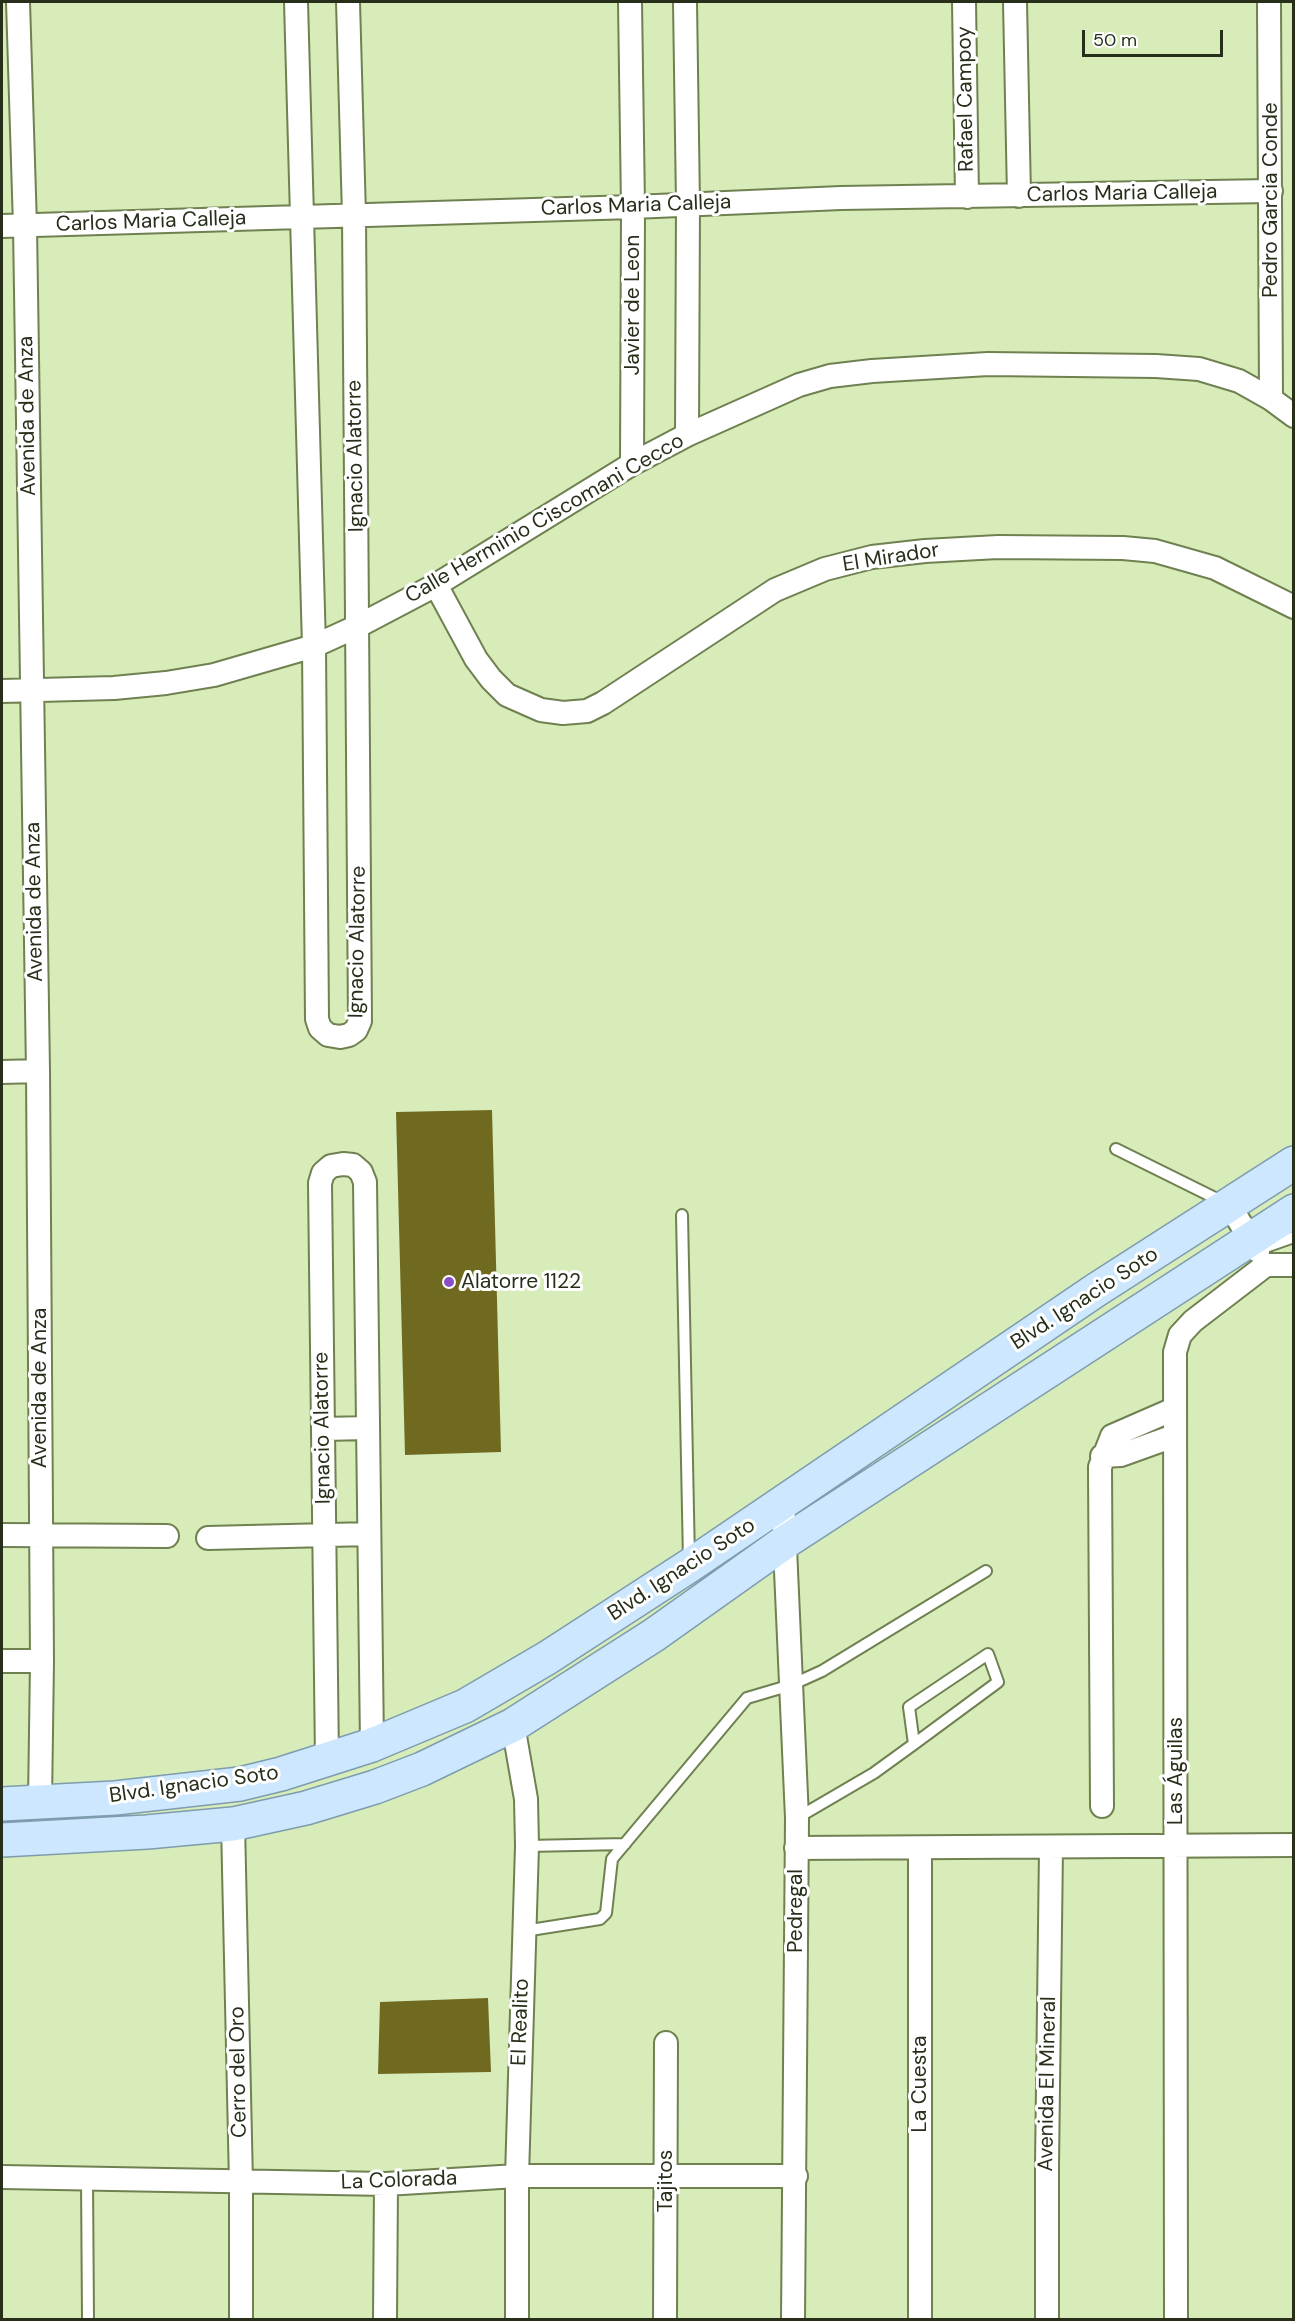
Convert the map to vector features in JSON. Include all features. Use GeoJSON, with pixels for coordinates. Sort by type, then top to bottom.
{"type":"FeatureCollection","features":[{"type":"Feature","properties":{"kind":"main road","name":"Blvd. Ignacio Soto"},"geometry":{"type":"LineString","coordinates":[[2,1804],[115,1798],[240,1784],[281,1774],[372,1745],[465,1706],[547,1658],[690,1566],[1096,1290],[1293,1164]]}},
{"type":"Feature","properties":{"kind":"main road","name":"Blvd. Ignacio Soto"},"geometry":{"type":"LineString","coordinates":[[2,1840],[147,1832],[233,1824],[306,1808],[375,1787],[422,1769],[513,1725],[654,1635],[784,1542],[1258,1251],[1293,1211]]}},
{"type":"Feature","properties":{"kind":"main road"},"geometry":{"type":"LineString","coordinates":[[233,1824],[239,1812],[250,1804],[345,1777],[358,1768],[370,1755],[372,1745]]}},
{"type":"Feature","properties":{"kind":"main road"},"geometry":{"type":"LineString","coordinates":[[2,1818],[34,1817],[39,1812],[40,1803]]}},
{"type":"Feature","properties":{"kind":"street","name":"Avenida de Anza"},"geometry":{"type":"LineString","coordinates":[[18,2],[11,91],[25,226],[33,690],[42,1661],[40,1803]]}},
{"type":"Feature","properties":{"kind":"street","name":"Ignacio Alatorre"},"geometry":{"type":"LineString","coordinates":[[296,2],[314,646],[317,1019],[320,1028],[328,1035],[340,1037],[356,1030],[360,1021],[354,215],[348,2]]}},
{"type":"Feature","properties":{"kind":"street","name":"Javier de Leon"},"geometry":{"type":"LineString","coordinates":[[630,2],[633,207],[632,464]]}},
{"type":"Feature","properties":{"kind":"street"},"geometry":{"type":"LineString","coordinates":[[685,2],[688,204],[687,435]]}},
{"type":"Feature","properties":{"kind":"street","name":"Rafael Campoy"},"geometry":{"type":"LineString","coordinates":[[964,2],[967,197]]}},
{"type":"Feature","properties":{"kind":"street"},"geometry":{"type":"LineString","coordinates":[[1015,2],[1019,196]]}},
{"type":"Feature","properties":{"kind":"street","name":"Pedro Garcia Conde"},"geometry":{"type":"LineString","coordinates":[[1269,2],[1271,399]]}},
{"type":"Feature","properties":{"kind":"street","name":"Carlos Maria Calleja"},"geometry":{"type":"LineString","coordinates":[[2,226],[633,207],[841,198],[1271,191]]}},
{"type":"Feature","properties":{"kind":"street","name":"Calle Herminio Ciscomani Cecco"},"geometry":{"type":"LineString","coordinates":[[2,691],[114,688],[166,683],[214,675],[314,646],[436,585],[632,464],[687,435],[799,385],[830,376],[872,371],[988,364],[1120,365],[1199,369],[1239,381],[1271,399],[1293,416]]}},
{"type":"Feature","properties":{"kind":"street","name":"El Mirador"},"geometry":{"type":"LineString","coordinates":[[436,585],[476,659],[490,678],[507,695],[522,703],[541,710],[563,713],[587,711],[603,703],[775,590],[825,569],[872,557],[998,547],[1123,548],[1155,551],[1215,568],[1293,607]]}},
{"type":"Feature","properties":{"kind":"street"},"geometry":{"type":"LineString","coordinates":[[2,1072],[38,1071]]}},
{"type":"Feature","properties":{"kind":"street","name":"Ignacio Alatorre"},"geometry":{"type":"LineString","coordinates":[[327,1760],[320,1183],[323,1173],[331,1166],[343,1164],[353,1165],[361,1172],[365,1182],[372,1745]]}},
{"type":"Feature","properties":{"kind":"street"},"geometry":{"type":"LineString","coordinates":[[1229,1205],[1258,1251],[1293,1265]]}},
{"type":"Feature","properties":{"kind":"street","name":"Las Águilas"},"geometry":{"type":"LineString","coordinates":[[1176,2319],[1175,1352],[1180,1335],[1258,1251]]}},
{"type":"Feature","properties":{"kind":"street"},"geometry":{"type":"LineString","coordinates":[[1102,1806],[1099,1479],[1102,1456],[1112,1436],[1174,1409]]}},
{"type":"Feature","properties":{"kind":"street"},"geometry":{"type":"LineString","coordinates":[[323,1429],[368,1428]]}},
{"type":"Feature","properties":{"kind":"street"},"geometry":{"type":"LineString","coordinates":[[1102,1456],[1121,1455],[1174,1437]]}},
{"type":"Feature","properties":{"kind":"street","name":"Pedregal"},"geometry":{"type":"LineString","coordinates":[[783,1503],[797,1818],[796,2176],[793,2319]]}},
{"type":"Feature","properties":{"kind":"street"},"geometry":{"type":"LineString","coordinates":[[208,1538],[369,1534]]}},
{"type":"Feature","properties":{"kind":"street"},"geometry":{"type":"LineString","coordinates":[[2,1535],[167,1536]]}},
{"type":"Feature","properties":{"kind":"street"},"geometry":{"type":"LineString","coordinates":[[2,1661],[42,1661]]}},
{"type":"Feature","properties":{"kind":"street","name":"El Realito"},"geometry":{"type":"LineString","coordinates":[[513,1725],[526,1799],[527,1846],[517,2176],[517,2319]]}},
{"type":"Feature","properties":{"kind":"street","name":"Cerro del Oro"},"geometry":{"type":"LineString","coordinates":[[233,1824],[241,2183],[241,2319]]}},
{"type":"Feature","properties":{"kind":"street"},"geometry":{"type":"LineString","coordinates":[[796,1848],[1293,1845]]}},
{"type":"Feature","properties":{"kind":"street","name":"Avenida El Mineral"},"geometry":{"type":"LineString","coordinates":[[1047,2319],[1051,1848]]}},
{"type":"Feature","properties":{"kind":"street","name":"La Cuesta"},"geometry":{"type":"LineString","coordinates":[[920,1849],[920,2319]]}},
{"type":"Feature","properties":{"kind":"street","name":"Tajitos"},"geometry":{"type":"LineString","coordinates":[[665,2319],[666,2043]]}},
{"type":"Feature","properties":{"kind":"street","name":"La Colorada"},"geometry":{"type":"LineString","coordinates":[[2,2177],[386,2184],[517,2176],[666,2178],[796,2176]]}},
{"type":"Feature","properties":{"kind":"street"},"geometry":{"type":"LineString","coordinates":[[385,2319],[386,2184]]}},
{"type":"Feature","properties":{"kind":"lane"},"geometry":{"type":"LineString","coordinates":[[1116,1149],[1229,1205]]}},
{"type":"Feature","properties":{"kind":"lane"},"geometry":{"type":"LineString","coordinates":[[682,1215],[690,1566]]}},
{"type":"Feature","properties":{"kind":"lane"},"geometry":{"type":"LineString","coordinates":[[1258,1251],[1293,1237]]}},
{"type":"Feature","properties":{"kind":"lane"},"geometry":{"type":"LineString","coordinates":[[524,1931],[600,1919],[606,1913],[612,1859],[747,1698],[791,1685],[822,1671],[986,1571]]}},
{"type":"Feature","properties":{"kind":"lane"},"geometry":{"type":"LineString","coordinates":[[797,1818],[874,1773],[914,1744],[998,1682],[988,1654],[909,1707],[914,1744]]}},
{"type":"Feature","properties":{"kind":"lane"},"geometry":{"type":"LineString","coordinates":[[527,1846],[625,1844]]}},
{"type":"Feature","properties":{"kind":"lane"},"geometry":{"type":"LineString","coordinates":[[87,2179],[88,2319]]}},
{"type":"Feature","properties":{"kind":"building","name":"Alatorre 1122"},"geometry":{"type":"Polygon","coordinates":[[[492,1110],[501,1452],[405,1455],[396,1112],[492,1110]]]}},
{"type":"Feature","properties":{"kind":"building"},"geometry":{"type":"Polygon","coordinates":[[[488,1998],[491,2072],[378,2074],[380,2002],[488,1998]]]}},
{"type":"Feature","properties":{"kind":"place","name":"Alatorre 1122"},"geometry":{"type":"Point","coordinates":[449,1282]}}]}
